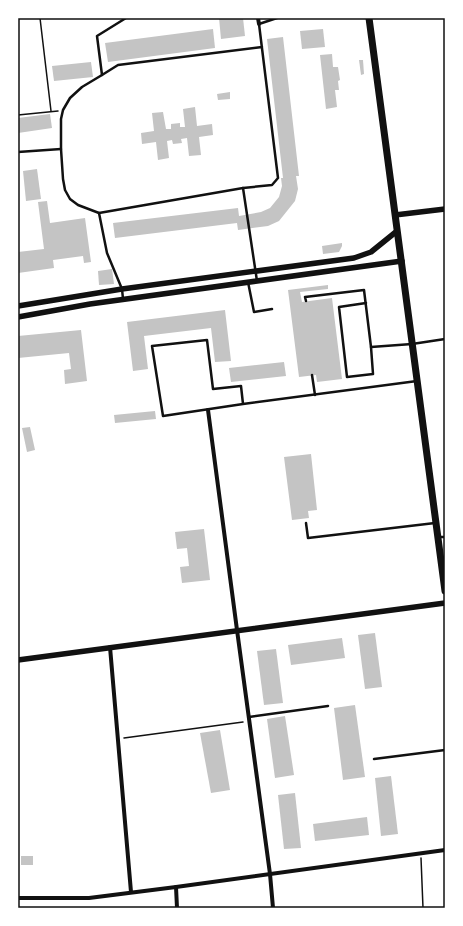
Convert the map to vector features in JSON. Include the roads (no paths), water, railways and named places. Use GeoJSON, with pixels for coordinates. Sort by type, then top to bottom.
{"type":"FeatureCollection","features":[{"type":"Feature","properties":{"kind":"main road"},"geometry":{"type":"LineString","coordinates":[[369,18],[436,523],[442,537],[445,591]]}},
{"type":"Feature","properties":{"kind":"street"},"geometry":{"type":"LineString","coordinates":[[258,18],[260,24]]}},
{"type":"Feature","properties":{"kind":"street"},"geometry":{"type":"LineString","coordinates":[[395,215],[445,209]]}},
{"type":"Feature","properties":{"kind":"street"},"geometry":{"type":"LineString","coordinates":[[18,306],[122,288],[354,258],[371,252],[397,231]]}},
{"type":"Feature","properties":{"kind":"street"},"geometry":{"type":"LineString","coordinates":[[18,317],[124,299],[402,261]]}},
{"type":"Feature","properties":{"kind":"street"},"geometry":{"type":"LineString","coordinates":[[208,410],[270,874],[273,908]]}},
{"type":"Feature","properties":{"kind":"street"},"geometry":{"type":"LineString","coordinates":[[18,660],[445,603]]}},
{"type":"Feature","properties":{"kind":"street"},"geometry":{"type":"LineString","coordinates":[[110,647],[130,892]]}},
{"type":"Feature","properties":{"kind":"street"},"geometry":{"type":"LineString","coordinates":[[18,898],[88,898],[445,850]]}},
{"type":"Feature","properties":{"kind":"street"},"geometry":{"type":"LineString","coordinates":[[176,887],[177,908]]}},
{"type":"Feature","properties":{"kind":"lane"},"geometry":{"type":"LineString","coordinates":[[102,75],[97,36],[126,18]]}},
{"type":"Feature","properties":{"kind":"lane"},"geometry":{"type":"LineString","coordinates":[[262,47],[118,65],[82,87],[70,98],[63,110],[61,119],[63,179],[65,190],[70,199],[78,206],[99,213],[243,188],[272,185],[278,178],[260,24],[277,18]]}},
{"type":"Feature","properties":{"kind":"lane"},"geometry":{"type":"LineString","coordinates":[[18,152],[61,149]]}},
{"type":"Feature","properties":{"kind":"lane"},"geometry":{"type":"LineString","coordinates":[[243,188],[257,281]]}},
{"type":"Feature","properties":{"kind":"lane"},"geometry":{"type":"LineString","coordinates":[[99,213],[108,253],[122,288],[124,299]]}},
{"type":"Feature","properties":{"kind":"lane"},"geometry":{"type":"LineString","coordinates":[[248,282],[254,312],[272,309]]}},
{"type":"Feature","properties":{"kind":"lane"},"geometry":{"type":"LineString","coordinates":[[306,301],[305,297],[364,290],[366,303],[374,374],[347,377],[339,307],[366,303]]}},
{"type":"Feature","properties":{"kind":"lane"},"geometry":{"type":"LineString","coordinates":[[371,347],[412,344],[445,339]]}},
{"type":"Feature","properties":{"kind":"lane"},"geometry":{"type":"LineString","coordinates":[[243,404],[241,386],[213,389],[207,340],[152,346],[163,416],[417,381]]}},
{"type":"Feature","properties":{"kind":"lane"},"geometry":{"type":"LineString","coordinates":[[312,375],[315,395]]}},
{"type":"Feature","properties":{"kind":"lane"},"geometry":{"type":"LineString","coordinates":[[306,523],[308,538],[436,523]]}},
{"type":"Feature","properties":{"kind":"lane"},"geometry":{"type":"LineString","coordinates":[[249,719],[328,706]]}},
{"type":"Feature","properties":{"kind":"lane"},"geometry":{"type":"LineString","coordinates":[[374,759],[445,750]]}}]}
